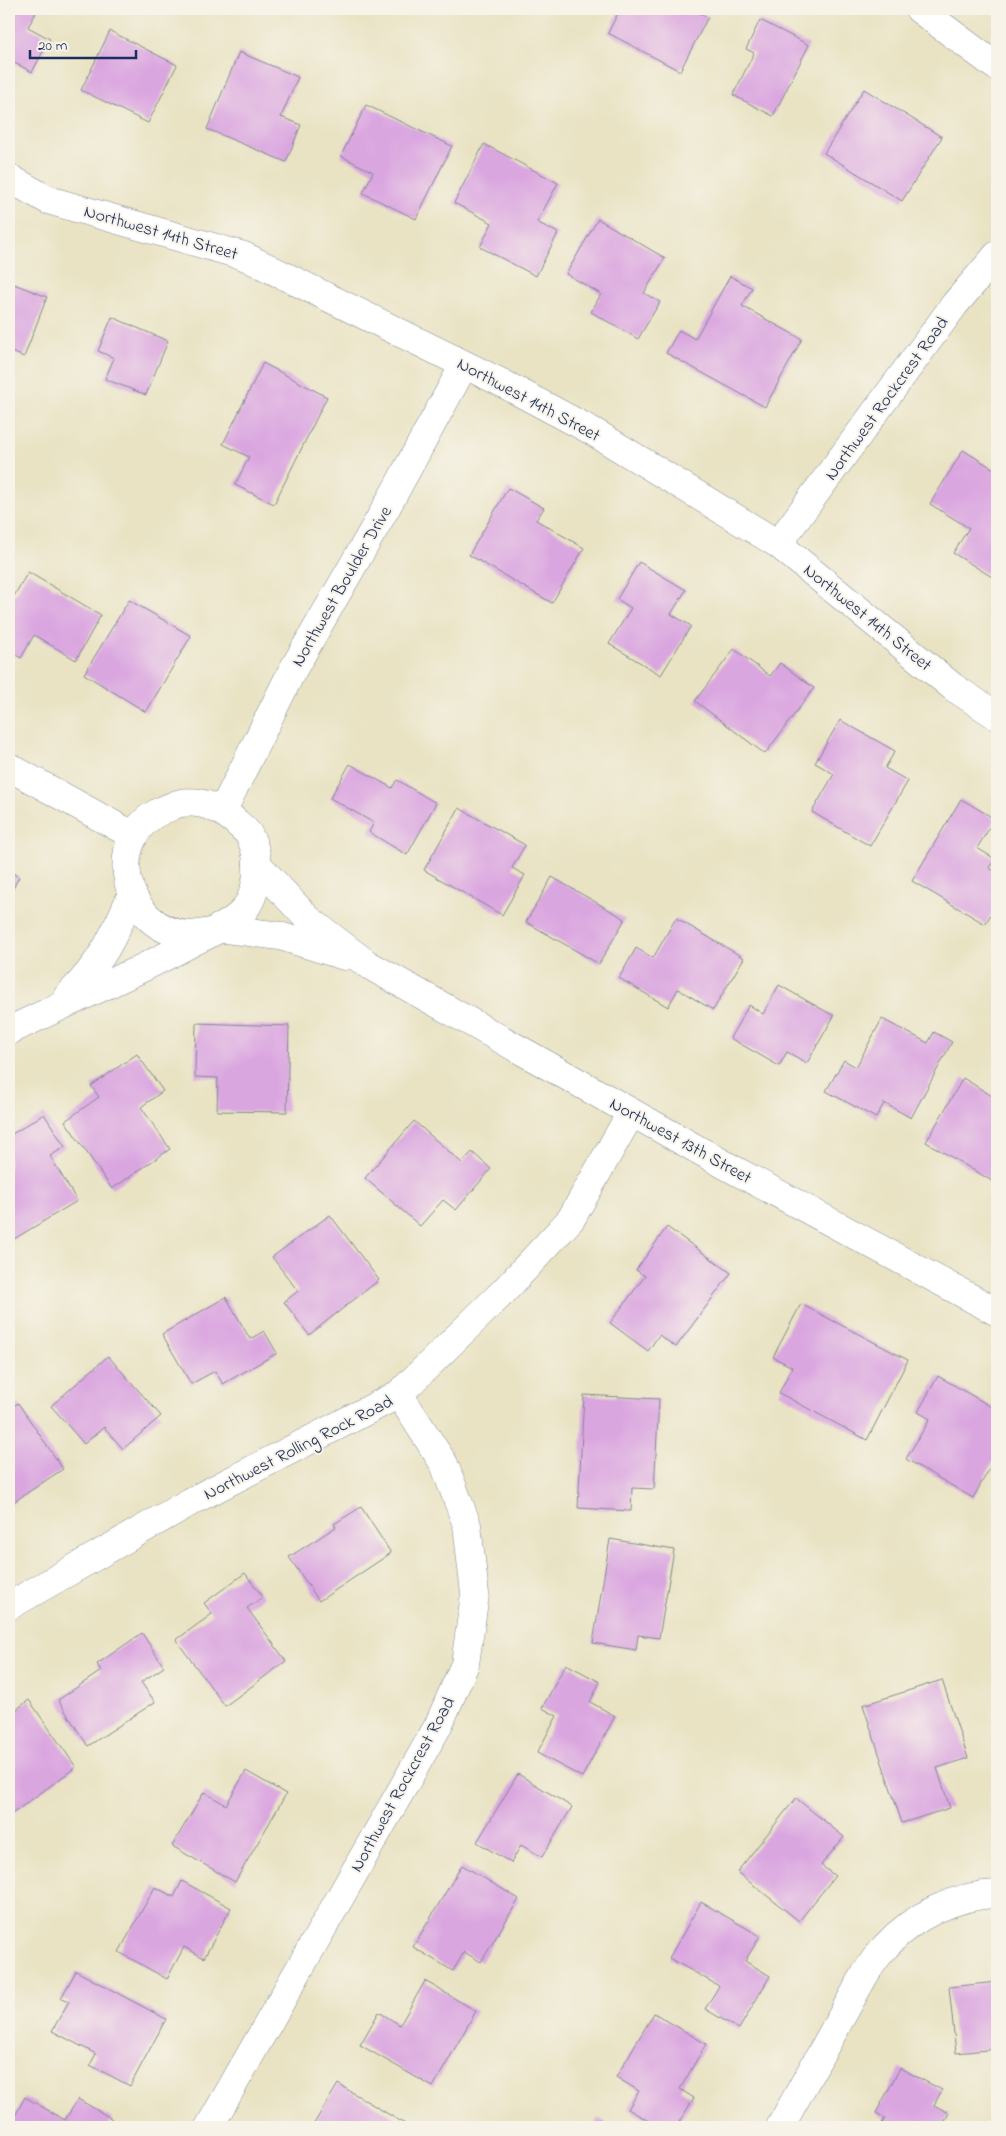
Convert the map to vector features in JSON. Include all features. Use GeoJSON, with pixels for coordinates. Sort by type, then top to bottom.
{"type":"FeatureCollection","features":[{"type":"Feature","properties":{"kind":"street"},"geometry":{"type":"LineString","coordinates":[[919,9],[997,67]]}},
{"type":"Feature","properties":{"kind":"street","name":"Northwest 14th Street"},"geometry":{"type":"LineString","coordinates":[[9,178],[48,200],[244,256],[592,431],[778,544],[953,687],[997,716]]}},
{"type":"Feature","properties":{"kind":"street","name":"Northwest Rockcrest Road"},"geometry":{"type":"LineString","coordinates":[[778,544],[956,304],[997,255]]}},
{"type":"Feature","properties":{"kind":"street","name":"Northwest Boulder Drive"},"geometry":{"type":"LineString","coordinates":[[223,810],[291,673],[386,508],[464,365]]}},
{"type":"Feature","properties":{"kind":"street"},"geometry":{"type":"LineString","coordinates":[[9,767],[134,836]]}},
{"type":"Feature","properties":{"kind":"street"},"geometry":{"type":"LineString","coordinates":[[9,1031],[57,1006],[155,962],[215,930],[237,918],[252,898],[258,871],[256,852],[248,834],[223,810],[201,803],[180,803],[153,814],[134,836],[125,869],[131,896],[150,920],[174,932],[190,935],[215,930]]}},
{"type":"Feature","properties":{"kind":"street","name":"Northwest 13th Street"},"geometry":{"type":"LineString","coordinates":[[257,864],[308,919],[367,964],[631,1113],[997,1312]]}},
{"type":"Feature","properties":{"kind":"street"},"geometry":{"type":"LineString","coordinates":[[57,1006],[100,962],[112,940],[131,896]]}},
{"type":"Feature","properties":{"kind":"street","name":"Northwest 13th Street"},"geometry":{"type":"LineString","coordinates":[[215,930],[280,936],[367,964]]}},
{"type":"Feature","properties":{"kind":"street","name":"Northwest Rolling Rock Road"},"geometry":{"type":"LineString","coordinates":[[9,1606],[190,1502],[400,1394],[505,1290],[571,1219],[631,1113]]}},
{"type":"Feature","properties":{"kind":"street","name":"Northwest Rockcrest Road"},"geometry":{"type":"LineString","coordinates":[[209,2127],[438,1726],[465,1664],[475,1594],[467,1525],[444,1464],[400,1394]]}},
{"type":"Feature","properties":{"kind":"street"},"geometry":{"type":"LineString","coordinates":[[780,2127],[864,1976],[886,1946],[915,1921],[949,1903],[985,1894],[997,1894]]}},
{"type":"Feature","properties":{"kind":"building"},"geometry":{"type":"Polygon","coordinates":[[[9,9],[38,9],[28,27],[50,39],[32,72],[9,60],[9,9]]]}},
{"type":"Feature","properties":{"kind":"building"},"geometry":{"type":"Polygon","coordinates":[[[620,9],[691,9],[708,17],[680,71],[608,33],[620,9]]]}},
{"type":"Feature","properties":{"kind":"building"},"geometry":{"type":"Polygon","coordinates":[[[760,20],[809,45],[773,116],[733,95],[754,53],[746,49],[760,20]]]}},
{"type":"Feature","properties":{"kind":"building"},"geometry":{"type":"Polygon","coordinates":[[[110,31],[177,65],[148,123],[81,90],[110,31]]]}},
{"type":"Feature","properties":{"kind":"building"},"geometry":{"type":"Polygon","coordinates":[[[239,52],[298,77],[281,117],[301,125],[286,162],[207,129],[239,52]]]}},
{"type":"Feature","properties":{"kind":"building"},"geometry":{"type":"Polygon","coordinates":[[[864,89],[942,137],[902,201],[824,153],[864,89]]]}},
{"type":"Feature","properties":{"kind":"building"},"geometry":{"type":"Polygon","coordinates":[[[366,105],[452,146],[416,219],[363,193],[373,172],[341,156],[366,105]]]}},
{"type":"Feature","properties":{"kind":"building"},"geometry":{"type":"Polygon","coordinates":[[[484,144],[558,183],[537,222],[558,233],[536,276],[480,247],[492,223],[454,203],[484,144]]]}},
{"type":"Feature","properties":{"kind":"building"},"geometry":{"type":"Polygon","coordinates":[[[598,219],[665,258],[644,293],[660,302],[638,339],[591,312],[601,294],[566,274],[598,219]]]}},
{"type":"Feature","properties":{"kind":"building"},"geometry":{"type":"Polygon","coordinates":[[[730,276],[752,288],[742,306],[802,339],[765,407],[666,353],[679,330],[695,339],[730,276]]]}},
{"type":"Feature","properties":{"kind":"building"},"geometry":{"type":"Polygon","coordinates":[[[9,282],[47,297],[24,357],[9,351],[9,282]]]}},
{"type":"Feature","properties":{"kind":"building"},"geometry":{"type":"Polygon","coordinates":[[[112,317],[168,341],[146,395],[105,379],[114,358],[98,351],[112,317]]]}},
{"type":"Feature","properties":{"kind":"building"},"geometry":{"type":"Polygon","coordinates":[[[263,363],[327,397],[274,504],[235,485],[249,457],[223,444],[263,363]]]}},
{"type":"Feature","properties":{"kind":"building"},"geometry":{"type":"Polygon","coordinates":[[[963,450],[997,471],[997,580],[953,553],[969,528],[930,504],[963,450]]]}},
{"type":"Feature","properties":{"kind":"building"},"geometry":{"type":"Polygon","coordinates":[[[508,488],[544,508],[536,520],[584,548],[552,603],[469,555],[508,488]]]}},
{"type":"Feature","properties":{"kind":"building"},"geometry":{"type":"Polygon","coordinates":[[[639,562],[686,590],[671,614],[691,626],[661,675],[609,644],[631,608],[617,599],[639,562]]]}},
{"type":"Feature","properties":{"kind":"building"},"geometry":{"type":"Polygon","coordinates":[[[28,572],[101,615],[76,660],[34,635],[21,658],[9,651],[9,593],[14,596],[28,572]]]}},
{"type":"Feature","properties":{"kind":"building"},"geometry":{"type":"Polygon","coordinates":[[[129,600],[191,636],[146,712],[84,674],[129,600]]]}},
{"type":"Feature","properties":{"kind":"building"},"geometry":{"type":"Polygon","coordinates":[[[734,649],[770,676],[780,663],[814,688],[765,754],[695,701],[734,649]]]}},
{"type":"Feature","properties":{"kind":"building"},"geometry":{"type":"Polygon","coordinates":[[[840,720],[895,751],[885,768],[908,781],[870,846],[812,812],[834,774],[815,763],[840,720]]]}},
{"type":"Feature","properties":{"kind":"building"},"geometry":{"type":"Polygon","coordinates":[[[350,764],[392,788],[397,780],[436,803],[407,855],[369,832],[374,823],[330,798],[350,764]]]}},
{"type":"Feature","properties":{"kind":"building"},"geometry":{"type":"Polygon","coordinates":[[[961,799],[995,819],[977,848],[995,859],[989,868],[997,872],[997,905],[985,924],[912,881],[961,799]]]}},
{"type":"Feature","properties":{"kind":"building"},"geometry":{"type":"Polygon","coordinates":[[[459,808],[525,845],[512,868],[525,875],[502,915],[424,870],[459,808]]]}},
{"type":"Feature","properties":{"kind":"building"},"geometry":{"type":"Polygon","coordinates":[[[9,871],[19,877],[9,896],[9,871]]]}},
{"type":"Feature","properties":{"kind":"building"},"geometry":{"type":"Polygon","coordinates":[[[552,877],[625,919],[599,964],[526,922],[552,877]]]}},
{"type":"Feature","properties":{"kind":"building"},"geometry":{"type":"Polygon","coordinates":[[[676,918],[744,958],[713,1010],[678,989],[668,1007],[619,978],[636,948],[653,958],[676,918]]]}},
{"type":"Feature","properties":{"kind":"building"},"geometry":{"type":"Polygon","coordinates":[[[779,985],[834,1016],[807,1063],[787,1052],[779,1066],[730,1038],[749,1005],[763,1014],[779,985]]]}},
{"type":"Feature","properties":{"kind":"building"},"geometry":{"type":"Polygon","coordinates":[[[882,1019],[928,1043],[934,1032],[952,1042],[911,1118],[884,1103],[876,1118],[826,1091],[844,1060],[856,1067],[882,1019]]]}},
{"type":"Feature","properties":{"kind":"building"},"geometry":{"type":"Polygon","coordinates":[[[196,1023],[289,1026],[287,1112],[217,1111],[218,1078],[195,1077],[196,1023]]]}},
{"type":"Feature","properties":{"kind":"building"},"geometry":{"type":"Polygon","coordinates":[[[137,1054],[163,1091],[141,1107],[170,1149],[112,1189],[65,1121],[99,1097],[91,1086],[137,1054]]]}},
{"type":"Feature","properties":{"kind":"building"},"geometry":{"type":"Polygon","coordinates":[[[963,1078],[997,1099],[997,1184],[926,1142],[963,1078]]]}},
{"type":"Feature","properties":{"kind":"building"},"geometry":{"type":"Polygon","coordinates":[[[44,1114],[65,1147],[50,1156],[77,1201],[9,1242],[9,1136],[44,1114]]]}},
{"type":"Feature","properties":{"kind":"building"},"geometry":{"type":"Polygon","coordinates":[[[414,1121],[462,1163],[472,1152],[491,1169],[456,1210],[443,1200],[420,1226],[365,1178],[414,1121]]]}},
{"type":"Feature","properties":{"kind":"building"},"geometry":{"type":"Polygon","coordinates":[[[330,1215],[379,1280],[309,1335],[284,1302],[298,1291],[272,1257],[330,1215]]]}},
{"type":"Feature","properties":{"kind":"building"},"geometry":{"type":"Polygon","coordinates":[[[667,1227],[731,1273],[676,1347],[659,1335],[648,1351],[610,1323],[645,1276],[636,1270],[667,1227]]]}},
{"type":"Feature","properties":{"kind":"building"},"geometry":{"type":"Polygon","coordinates":[[[226,1297],[250,1339],[264,1331],[277,1353],[223,1384],[215,1371],[191,1384],[162,1334],[226,1297]]]}},
{"type":"Feature","properties":{"kind":"building"},"geometry":{"type":"Polygon","coordinates":[[[801,1304],[908,1360],[867,1440],[779,1393],[792,1367],[773,1357],[801,1304]]]}},
{"type":"Feature","properties":{"kind":"building"},"geometry":{"type":"Polygon","coordinates":[[[108,1356],[161,1416],[123,1449],[104,1427],[84,1444],[51,1406],[108,1356]]]}},
{"type":"Feature","properties":{"kind":"building"},"geometry":{"type":"Polygon","coordinates":[[[938,1376],[997,1410],[997,1455],[973,1498],[906,1459],[930,1419],[918,1412],[938,1376]]]}},
{"type":"Feature","properties":{"kind":"building"},"geometry":{"type":"Polygon","coordinates":[[[584,1395],[659,1399],[654,1489],[632,1488],[631,1511],[578,1508],[584,1395]]]}},
{"type":"Feature","properties":{"kind":"building"},"geometry":{"type":"Polygon","coordinates":[[[18,1403],[63,1469],[9,1505],[9,1409],[18,1403]]]}},
{"type":"Feature","properties":{"kind":"building"},"geometry":{"type":"Polygon","coordinates":[[[361,1507],[391,1553],[319,1601],[289,1557],[336,1527],[334,1524],[361,1507]]]}},
{"type":"Feature","properties":{"kind":"building"},"geometry":{"type":"Polygon","coordinates":[[[610,1539],[674,1550],[659,1638],[638,1635],[636,1650],[593,1643],[610,1539]]]}},
{"type":"Feature","properties":{"kind":"building"},"geometry":{"type":"Polygon","coordinates":[[[245,1573],[263,1597],[247,1608],[286,1661],[225,1706],[176,1640],[212,1614],[204,1603],[245,1573]]]}},
{"type":"Feature","properties":{"kind":"building"},"geometry":{"type":"Polygon","coordinates":[[[142,1633],[164,1667],[141,1682],[155,1702],[88,1746],[58,1700],[101,1671],[97,1664],[142,1633]]]}},
{"type":"Feature","properties":{"kind":"building"},"geometry":{"type":"Polygon","coordinates":[[[566,1664],[600,1682],[590,1702],[615,1716],[582,1777],[537,1753],[557,1716],[542,1708],[566,1664]]]}},
{"type":"Feature","properties":{"kind":"building"},"geometry":{"type":"Polygon","coordinates":[[[942,1680],[968,1758],[937,1768],[950,1808],[902,1823],[863,1705],[942,1680]]]}},
{"type":"Feature","properties":{"kind":"building"},"geometry":{"type":"Polygon","coordinates":[[[29,1700],[76,1767],[9,1816],[9,1715],[29,1700]]]}},
{"type":"Feature","properties":{"kind":"building"},"geometry":{"type":"Polygon","coordinates":[[[246,1771],[286,1794],[235,1882],[172,1846],[204,1792],[226,1805],[246,1771]]]}},
{"type":"Feature","properties":{"kind":"building"},"geometry":{"type":"Polygon","coordinates":[[[518,1774],[572,1807],[542,1857],[521,1845],[511,1863],[477,1842],[518,1774]]]}},
{"type":"Feature","properties":{"kind":"building"},"geometry":{"type":"Polygon","coordinates":[[[796,1798],[844,1837],[821,1865],[835,1876],[799,1921],[737,1872],[796,1798]]]}},
{"type":"Feature","properties":{"kind":"building"},"geometry":{"type":"Polygon","coordinates":[[[462,1865],[519,1899],[481,1962],[464,1952],[453,1971],[413,1947],[462,1865]]]}},
{"type":"Feature","properties":{"kind":"building"},"geometry":{"type":"Polygon","coordinates":[[[182,1881],[231,1908],[204,1958],[184,1947],[167,1979],[119,1952],[155,1887],[174,1897],[182,1881]]]}},
{"type":"Feature","properties":{"kind":"building"},"geometry":{"type":"Polygon","coordinates":[[[701,1902],[760,1936],[745,1961],[770,1976],[739,2029],[705,2009],[719,1986],[669,1958],[701,1902]]]}},
{"type":"Feature","properties":{"kind":"building"},"geometry":{"type":"Polygon","coordinates":[[[76,1971],[166,2019],[130,2086],[90,2065],[96,2054],[52,2031],[69,2001],[61,1998],[76,1971]]]}},
{"type":"Feature","properties":{"kind":"building"},"geometry":{"type":"Polygon","coordinates":[[[425,1981],[476,2011],[433,2087],[360,2045],[379,2012],[400,2025],[425,1981]]]}},
{"type":"Feature","properties":{"kind":"building"},"geometry":{"type":"Polygon","coordinates":[[[997,1982],[997,2049],[956,2053],[949,1987],[997,1982]]]}},
{"type":"Feature","properties":{"kind":"building"},"geometry":{"type":"Polygon","coordinates":[[[654,2013],[706,2044],[680,2089],[694,2098],[676,2127],[659,2127],[628,2109],[639,2091],[616,2077],[654,2013]]]}},
{"type":"Feature","properties":{"kind":"building"},"geometry":{"type":"Polygon","coordinates":[[[900,2068],[942,2090],[934,2105],[949,2113],[942,2127],[880,2127],[885,2118],[876,2113],[900,2068]]]}},
{"type":"Feature","properties":{"kind":"building"},"geometry":{"type":"Polygon","coordinates":[[[338,2084],[410,2127],[312,2127],[338,2084]]]}},
{"type":"Feature","properties":{"kind":"building"},"geometry":{"type":"Polygon","coordinates":[[[25,2097],[65,2120],[78,2099],[112,2119],[108,2127],[9,2127],[25,2097]]]}},
{"type":"Feature","properties":{"kind":"building"},"geometry":{"type":"Polygon","coordinates":[[[598,2119],[613,2127],[593,2127],[598,2119]]]}}]}
